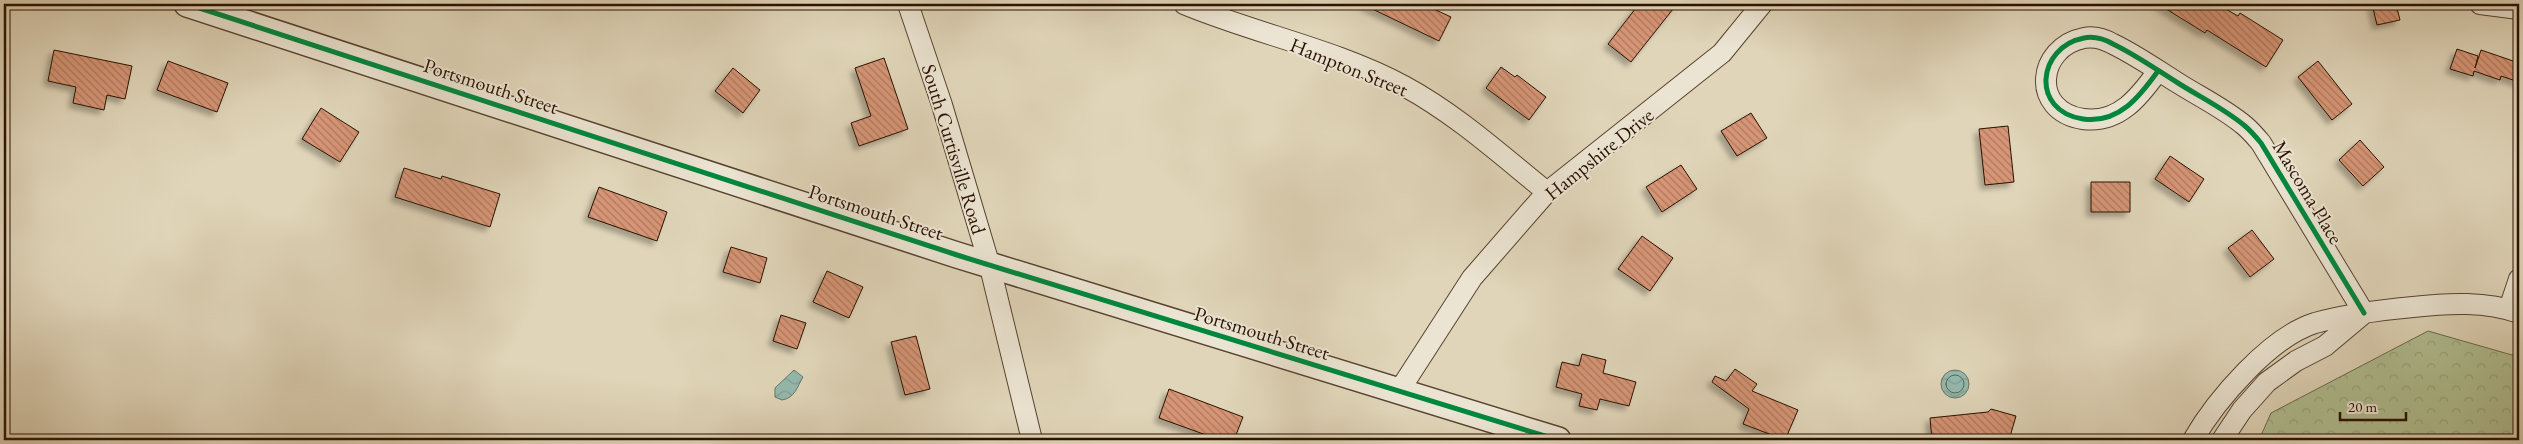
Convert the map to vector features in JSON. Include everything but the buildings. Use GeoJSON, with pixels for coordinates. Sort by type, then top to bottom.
{"type":"FeatureCollection","features":[{"type":"Feature","properties":{"kind":"street","name":"Portsmouth Street"},"geometry":{"type":"LineString","coordinates":[[187,4],[989,263],[1558,440]]}},
{"type":"Feature","properties":{"kind":"street","name":"South Curtisville Road"},"geometry":{"type":"LineString","coordinates":[[908,4],[942,105],[989,263],[1032,440]]}},
{"type":"Feature","properties":{"kind":"street","name":"Hampton Street"},"geometry":{"type":"LineString","coordinates":[[1184,4],[1257,31],[1331,55],[1404,86],[1471,130],[1547,192]]}},
{"type":"Feature","properties":{"kind":"street","name":"Hampshire Drive"},"geometry":{"type":"LineString","coordinates":[[1398,391],[1472,278],[1547,192],[1722,53],[1762,4]]}},
{"type":"Feature","properties":{"kind":"street"},"geometry":{"type":"LineString","coordinates":[[2480,4],[2519,10]]}},
{"type":"Feature","properties":{"kind":"street","name":"Mascoma Place"},"geometry":{"type":"LineString","coordinates":[[2158,71],[2139,98],[2125,109],[2101,118],[2087,120],[2060,112],[2051,101],[2046,88],[2047,74],[2056,55],[2072,41],[2100,38],[2113,44],[2158,71],[2223,110],[2244,126],[2261,143],[2364,313]]}},
{"type":"Feature","properties":{"kind":"street"},"geometry":{"type":"LineString","coordinates":[[2193,440],[2212,410],[2236,381],[2281,343],[2314,324],[2364,313],[2431,305],[2481,305],[2514,311],[2519,279]]}},
{"type":"Feature","properties":{"kind":"street"},"geometry":{"type":"LineString","coordinates":[[2222,440],[2236,417],[2268,382],[2296,361],[2325,346],[2364,313]]}},
{"type":"Feature","properties":{"kind":"green space"},"geometry":{"type":"Polygon","coordinates":[[[2428,331],[2519,357],[2519,440],[2259,440],[2271,413],[2428,331]]]}},
{"type":"Feature","properties":{"kind":"water"},"geometry":{"type":"Polygon","coordinates":[[[794,370],[803,377],[795,392],[790,397],[782,400],[775,397],[775,388],[794,370]]]}},
{"type":"Feature","properties":{"kind":"water"},"geometry":{"type":"Polygon","coordinates":[[[1955,370],[1965,374],[1969,384],[1965,394],[1955,398],[1945,394],[1941,384],[1945,374],[1955,370]]]}},
{"type":"Feature","properties":{"kind":"cycle path"},"geometry":{"type":"LineString","coordinates":[[187,4],[957,255],[1558,440]]}},
{"type":"Feature","properties":{"kind":"cycle path"},"geometry":{"type":"LineString","coordinates":[[2158,71],[2144,90],[2118,113],[2096,119],[2083,119],[2066,114],[2054,104],[2048,92],[2046,79],[2049,65],[2057,53],[2068,44],[2088,37],[2095,38],[2106,41],[2130,53],[2229,114],[2247,128],[2261,143],[2364,313]]}}]}
